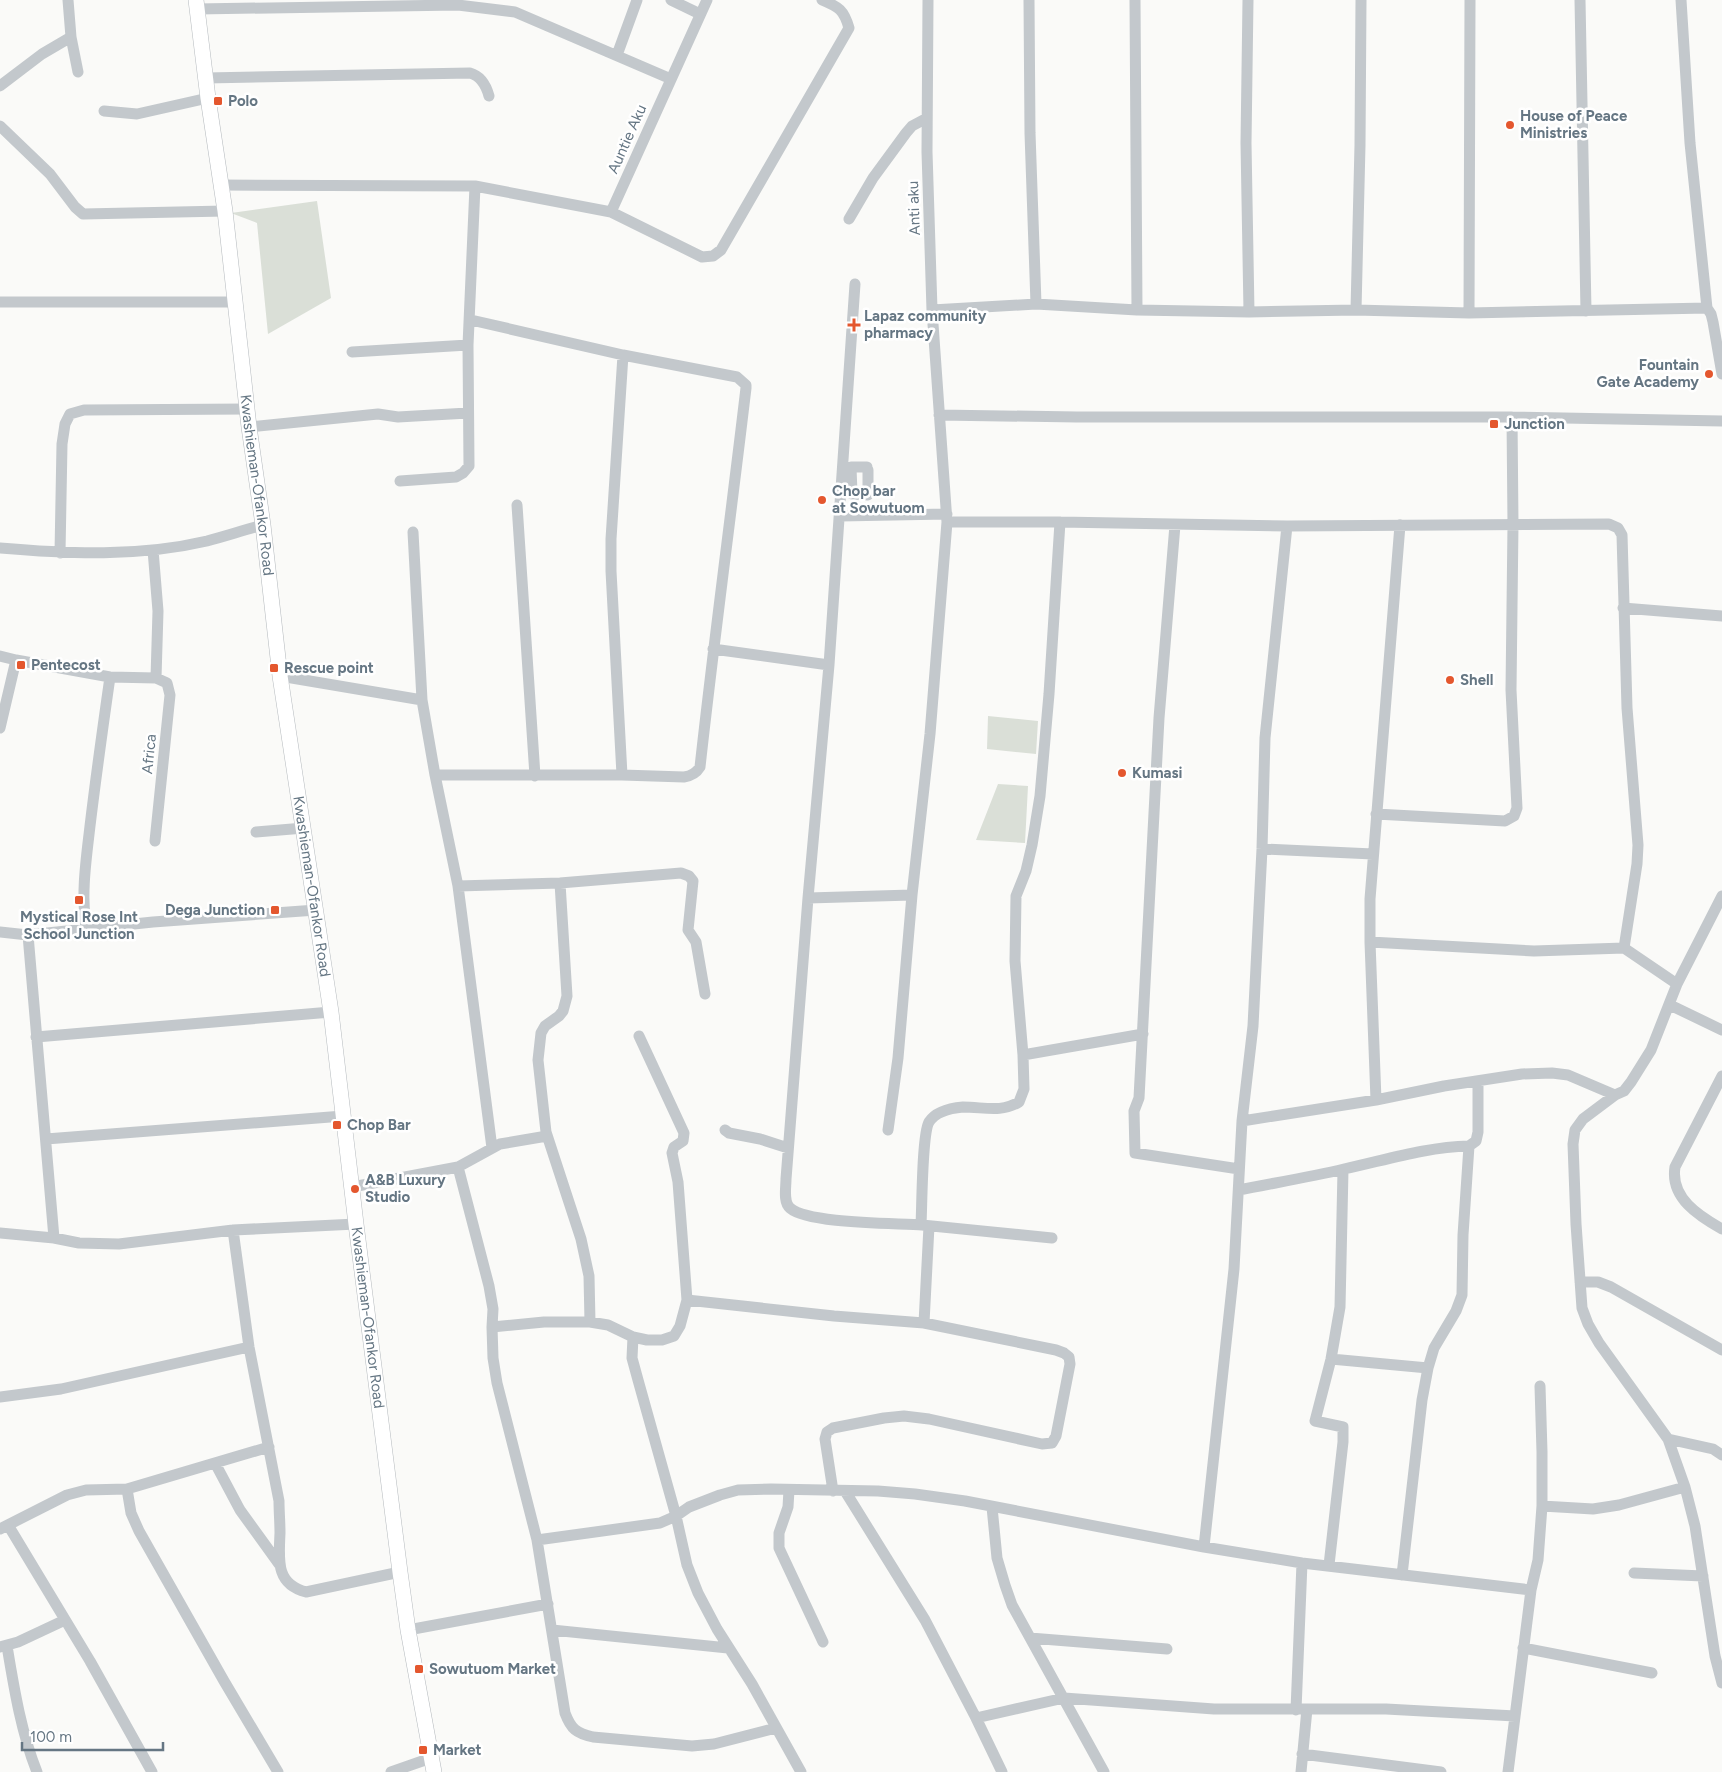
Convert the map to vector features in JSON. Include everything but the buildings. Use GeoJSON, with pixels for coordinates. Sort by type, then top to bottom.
{"type":"FeatureCollection","features":[{"type":"Feature","properties":{"kind":"main road","name":"Kwashieman-Ofankor Road"},"geometry":{"type":"LineString","coordinates":[[196,4],[237,302],[249,427],[263,525],[280,676],[330,1012],[400,1572],[408,1630],[432,1765]]}},
{"type":"Feature","properties":{"kind":"street"},"geometry":{"type":"LineString","coordinates":[[68,0],[71,37],[78,72]]}},
{"type":"Feature","properties":{"kind":"street"},"geometry":{"type":"LineString","coordinates":[[617,56],[637,0]]}},
{"type":"Feature","properties":{"kind":"street"},"geometry":{"type":"LineString","coordinates":[[671,0],[700,14]]}},
{"type":"Feature","properties":{"kind":"street","name":"Auntie Aku"},"geometry":{"type":"LineString","coordinates":[[611,212],[707,0]]}},
{"type":"Feature","properties":{"kind":"street"},"geometry":{"type":"LineString","coordinates":[[221,185],[475,186],[611,212],[702,256],[713,256],[721,250],[849,28],[846,18],[839,7],[822,0]]}},
{"type":"Feature","properties":{"kind":"street","name":"Anti aku"},"geometry":{"type":"LineString","coordinates":[[888,1130],[898,1058],[912,895],[930,734],[947,518],[932,310],[927,118],[928,0]]}},
{"type":"Feature","properties":{"kind":"street"},"geometry":{"type":"LineString","coordinates":[[1029,0],[1030,133],[1036,304]]}},
{"type":"Feature","properties":{"kind":"street"},"geometry":{"type":"LineString","coordinates":[[1136,0],[1137,310]]}},
{"type":"Feature","properties":{"kind":"street"},"geometry":{"type":"LineString","coordinates":[[1248,0],[1246,143],[1249,312]]}},
{"type":"Feature","properties":{"kind":"street"},"geometry":{"type":"LineString","coordinates":[[1356,310],[1360,145],[1360,0]]}},
{"type":"Feature","properties":{"kind":"street"},"geometry":{"type":"LineString","coordinates":[[1469,313],[1470,0]]}},
{"type":"Feature","properties":{"kind":"street"},"geometry":{"type":"LineString","coordinates":[[1580,0],[1586,311]]}},
{"type":"Feature","properties":{"kind":"street"},"geometry":{"type":"LineString","coordinates":[[1682,0],[1690,143],[1707,308],[1711,314],[1722,374]]}},
{"type":"Feature","properties":{"kind":"street"},"geometry":{"type":"LineString","coordinates":[[196,4],[458,5],[515,12],[671,79]]}},
{"type":"Feature","properties":{"kind":"street"},"geometry":{"type":"LineString","coordinates":[[0,86],[42,54],[71,37]]}},
{"type":"Feature","properties":{"kind":"street"},"geometry":{"type":"LineString","coordinates":[[206,78],[470,73],[477,75],[487,87],[489,96]]}},
{"type":"Feature","properties":{"kind":"street"},"geometry":{"type":"LineString","coordinates":[[104,111],[137,114],[208,98]]}},
{"type":"Feature","properties":{"kind":"street"},"geometry":{"type":"LineString","coordinates":[[849,219],[873,178],[906,133],[912,126],[927,118]]}},
{"type":"Feature","properties":{"kind":"street"},"geometry":{"type":"LineString","coordinates":[[0,126],[50,174],[75,207],[83,214],[225,211]]}},
{"type":"Feature","properties":{"kind":"street"},"geometry":{"type":"LineString","coordinates":[[400,481],[456,477],[463,473],[468,466],[468,345],[471,320],[475,186]]}},
{"type":"Feature","properties":{"kind":"street"},"geometry":{"type":"LineString","coordinates":[[856,284],[829,666],[808,898],[788,1148],[786,1202],[789,1208],[809,1216],[849,1222],[925,1226],[1052,1238]]}},
{"type":"Feature","properties":{"kind":"street"},"geometry":{"type":"LineString","coordinates":[[0,302],[237,302]]}},
{"type":"Feature","properties":{"kind":"street"},"geometry":{"type":"LineString","coordinates":[[932,310],[1036,304],[1137,310],[1249,312],[1356,310],[1469,313],[1707,308]]}},
{"type":"Feature","properties":{"kind":"street"},"geometry":{"type":"LineString","coordinates":[[435,776],[622,775],[684,777],[698,771],[746,385],[737,377],[623,355],[471,320]]}},
{"type":"Feature","properties":{"kind":"street"},"geometry":{"type":"LineString","coordinates":[[352,352],[468,345]]}},
{"type":"Feature","properties":{"kind":"street"},"geometry":{"type":"LineString","coordinates":[[622,775],[611,539],[623,355]]}},
{"type":"Feature","properties":{"kind":"street"},"geometry":{"type":"LineString","coordinates":[[60,553],[62,444],[65,424],[70,414],[84,410],[248,409]]}},
{"type":"Feature","properties":{"kind":"street"},"geometry":{"type":"LineString","coordinates":[[249,427],[378,414],[398,417],[468,413]]}},
{"type":"Feature","properties":{"kind":"street"},"geometry":{"type":"LineString","coordinates":[[939,415],[1087,418],[1512,418],[1722,421]]}},
{"type":"Feature","properties":{"kind":"street"},"geometry":{"type":"LineString","coordinates":[[1376,814],[1505,821],[1514,816],[1517,808],[1511,690],[1512,418]]}},
{"type":"Feature","properties":{"kind":"street"},"geometry":{"type":"LineString","coordinates":[[517,505],[535,776]]}},
{"type":"Feature","properties":{"kind":"street"},"geometry":{"type":"LineString","coordinates":[[840,516],[1175,525],[1610,524],[1618,528],[1622,535],[1627,708],[1638,846],[1624,948]]}},
{"type":"Feature","properties":{"kind":"street"},"geometry":{"type":"LineString","coordinates":[[924,1323],[925,1141],[929,1122],[938,1114],[948,1110],[962,1108],[1007,1108],[1019,1102],[1024,1089],[1015,961],[1016,896],[1026,871],[1040,796],[1049,694],[1060,522]]}},
{"type":"Feature","properties":{"kind":"street"},"geometry":{"type":"LineString","coordinates":[[0,548],[60,553],[154,550],[206,541],[263,525]]}},
{"type":"Feature","properties":{"kind":"street"},"geometry":{"type":"LineString","coordinates":[[1175,525],[1159,718],[1139,1098],[1134,1111],[1135,1153],[1239,1169]]}},
{"type":"Feature","properties":{"kind":"street"},"geometry":{"type":"LineString","coordinates":[[1376,1100],[1370,899],[1400,525]]}},
{"type":"Feature","properties":{"kind":"street"},"geometry":{"type":"LineString","coordinates":[[1204,1547],[1234,1269],[1242,1120],[1253,1026],[1266,738],[1287,526]]}},
{"type":"Feature","properties":{"kind":"street"},"geometry":{"type":"LineString","coordinates":[[413,532],[422,700],[435,776],[458,886],[492,1148]]}},
{"type":"Feature","properties":{"kind":"street"},"geometry":{"type":"LineString","coordinates":[[0,656],[110,677],[156,678],[158,611],[154,550]]}},
{"type":"Feature","properties":{"kind":"street"},"geometry":{"type":"LineString","coordinates":[[1623,608],[1722,616]]}},
{"type":"Feature","properties":{"kind":"street"},"geometry":{"type":"LineString","coordinates":[[713,649],[829,666]]}},
{"type":"Feature","properties":{"kind":"street"},"geometry":{"type":"LineString","coordinates":[[0,728],[16,660]]}},
{"type":"Feature","properties":{"kind":"street"},"geometry":{"type":"LineString","coordinates":[[280,676],[422,700]]}},
{"type":"Feature","properties":{"kind":"street"},"geometry":{"type":"LineString","coordinates":[[86,929],[83,908],[84,881],[110,677]]}},
{"type":"Feature","properties":{"kind":"street","name":"Africa"},"geometry":{"type":"LineString","coordinates":[[155,841],[170,695],[167,683],[156,678]]}},
{"type":"Feature","properties":{"kind":"street"},"geometry":{"type":"LineString","coordinates":[[256,832],[304,828]]}},
{"type":"Feature","properties":{"kind":"street"},"geometry":{"type":"LineString","coordinates":[[1262,849],[1373,854]]}},
{"type":"Feature","properties":{"kind":"street"},"geometry":{"type":"LineString","coordinates":[[458,886],[560,883],[681,874],[689,876],[692,881],[688,930],[696,942],[705,994]]}},
{"type":"Feature","properties":{"kind":"street"},"geometry":{"type":"LineString","coordinates":[[560,883],[567,996],[563,1011],[544,1026],[538,1050],[543,1114],[547,1136],[581,1239],[589,1276],[590,1322]]}},
{"type":"Feature","properties":{"kind":"street"},"geometry":{"type":"LineString","coordinates":[[808,898],[912,895]]}},
{"type":"Feature","properties":{"kind":"street"},"geometry":{"type":"LineString","coordinates":[[1722,896],[1677,984],[1651,1050],[1624,1091],[1614,1095],[1583,1120],[1575,1130],[1573,1144],[1582,1308],[1588,1324],[1599,1343],[1668,1439],[1685,1487],[1695,1526],[1715,1656],[1722,1683]]}},
{"type":"Feature","properties":{"kind":"street"},"geometry":{"type":"LineString","coordinates":[[0,932],[28,935],[153,922],[316,910]]}},
{"type":"Feature","properties":{"kind":"street"},"geometry":{"type":"LineString","coordinates":[[28,935],[54,1238]]}},
{"type":"Feature","properties":{"kind":"street"},"geometry":{"type":"LineString","coordinates":[[1370,942],[1534,951],[1624,948],[1677,984]]}},
{"type":"Feature","properties":{"kind":"street"},"geometry":{"type":"LineString","coordinates":[[1670,1005],[1722,1030]]}},
{"type":"Feature","properties":{"kind":"street"},"geometry":{"type":"LineString","coordinates":[[36,1037],[330,1012]]}},
{"type":"Feature","properties":{"kind":"street"},"geometry":{"type":"LineString","coordinates":[[1023,1055],[1143,1034]]}},
{"type":"Feature","properties":{"kind":"street"},"geometry":{"type":"LineString","coordinates":[[492,1327],[544,1322],[590,1322],[608,1325],[633,1337],[658,1340],[674,1336],[680,1326],[687,1300],[678,1182],[672,1153],[674,1147],[683,1141],[684,1133],[639,1036]]}},
{"type":"Feature","properties":{"kind":"street"},"geometry":{"type":"LineString","coordinates":[[1242,1120],[1376,1100],[1522,1074],[1568,1075],[1614,1095]]}},
{"type":"Feature","properties":{"kind":"street"},"geometry":{"type":"LineString","coordinates":[[1722,1076],[1675,1167],[1674,1174],[1681,1196],[1690,1207],[1706,1220],[1722,1229]]}},
{"type":"Feature","properties":{"kind":"street"},"geometry":{"type":"LineString","coordinates":[[1239,1190],[1344,1170],[1445,1146],[1469,1146],[1476,1141],[1478,1132],[1478,1081]]}},
{"type":"Feature","properties":{"kind":"street"},"geometry":{"type":"LineString","coordinates":[[46,1139],[343,1116]]}},
{"type":"Feature","properties":{"kind":"street"},"geometry":{"type":"LineString","coordinates":[[725,1130],[729,1134],[760,1139],[788,1148]]}},
{"type":"Feature","properties":{"kind":"street"},"geometry":{"type":"LineString","coordinates":[[352,1187],[458,1167],[492,1148],[508,1142],[547,1136]]}},
{"type":"Feature","properties":{"kind":"street"},"geometry":{"type":"LineString","coordinates":[[1402,1575],[1422,1400],[1428,1368],[1434,1348],[1456,1311],[1462,1295],[1463,1235],[1469,1146]]}},
{"type":"Feature","properties":{"kind":"street"},"geometry":{"type":"LineString","coordinates":[[458,1167],[489,1286],[493,1308],[493,1358],[497,1383],[537,1540],[568,1722],[580,1734],[593,1737],[692,1746],[714,1744],[776,1728]]}},
{"type":"Feature","properties":{"kind":"street"},"geometry":{"type":"LineString","coordinates":[[1330,1565],[1343,1428],[1315,1421],[1331,1359],[1340,1307],[1344,1170]]}},
{"type":"Feature","properties":{"kind":"street"},"geometry":{"type":"LineString","coordinates":[[0,1233],[96,1244],[119,1244],[233,1230],[356,1224]]}},
{"type":"Feature","properties":{"kind":"street"},"geometry":{"type":"LineString","coordinates":[[233,1230],[249,1347],[279,1501],[279,1565]]}},
{"type":"Feature","properties":{"kind":"street"},"geometry":{"type":"LineString","coordinates":[[1580,1282],[1598,1282],[1611,1287],[1722,1350]]}},
{"type":"Feature","properties":{"kind":"street"},"geometry":{"type":"LineString","coordinates":[[687,1300],[834,1316],[924,1323],[1056,1350],[1064,1353],[1069,1358],[1070,1364],[1067,1381],[1052,1443],[1042,1444],[929,1419],[904,1416],[833,1428],[827,1432],[825,1439],[833,1491]]}},
{"type":"Feature","properties":{"kind":"street"},"geometry":{"type":"LineString","coordinates":[[633,1337],[632,1358],[676,1516],[687,1565],[698,1594],[728,1648],[752,1684],[801,1772]]}},
{"type":"Feature","properties":{"kind":"street"},"geometry":{"type":"LineString","coordinates":[[0,1397],[61,1389],[249,1347]]}},
{"type":"Feature","properties":{"kind":"street"},"geometry":{"type":"LineString","coordinates":[[1331,1359],[1428,1368]]}},
{"type":"Feature","properties":{"kind":"street"},"geometry":{"type":"LineString","coordinates":[[1508,1772],[1531,1590],[1538,1560],[1542,1506],[1540,1386]]}},
{"type":"Feature","properties":{"kind":"street"},"geometry":{"type":"LineString","coordinates":[[1668,1439],[1713,1449],[1722,1455]]}},
{"type":"Feature","properties":{"kind":"street"},"geometry":{"type":"LineString","coordinates":[[152,1772],[90,1661],[4,1527],[67,1495],[86,1490],[127,1489],[269,1447]]}},
{"type":"Feature","properties":{"kind":"street"},"geometry":{"type":"LineString","coordinates":[[215,1462],[240,1510],[279,1565],[291,1586],[306,1592],[314,1591],[400,1572]]}},
{"type":"Feature","properties":{"kind":"street"},"geometry":{"type":"LineString","coordinates":[[1542,1506],[1593,1509],[1619,1505],[1685,1487]]}},
{"type":"Feature","properties":{"kind":"street"},"geometry":{"type":"LineString","coordinates":[[127,1489],[131,1513],[139,1531],[278,1772]]}},
{"type":"Feature","properties":{"kind":"street"},"geometry":{"type":"LineString","coordinates":[[537,1540],[660,1523],[676,1516],[688,1507],[738,1490],[878,1491],[916,1494],[1302,1563],[1531,1590]]}},
{"type":"Feature","properties":{"kind":"street"},"geometry":{"type":"LineString","coordinates":[[789,1490],[788,1508],[779,1533],[779,1548],[823,1642]]}},
{"type":"Feature","properties":{"kind":"street"},"geometry":{"type":"LineString","coordinates":[[845,1491],[925,1620],[1002,1772]]}},
{"type":"Feature","properties":{"kind":"street"},"geometry":{"type":"LineString","coordinates":[[992,1507],[997,1558],[1012,1605],[1104,1772]]}},
{"type":"Feature","properties":{"kind":"street"},"geometry":{"type":"LineString","coordinates":[[1301,1772],[1302,1563]]}},
{"type":"Feature","properties":{"kind":"street"},"geometry":{"type":"LineString","coordinates":[[1634,1573],[1703,1576]]}},
{"type":"Feature","properties":{"kind":"street"},"geometry":{"type":"LineString","coordinates":[[408,1630],[548,1604]]}},
{"type":"Feature","properties":{"kind":"street"},"geometry":{"type":"LineString","coordinates":[[38,1772],[33,1761],[3,1646],[65,1620]]}},
{"type":"Feature","properties":{"kind":"street"},"geometry":{"type":"LineString","coordinates":[[552,1630],[728,1648]]}},
{"type":"Feature","properties":{"kind":"street"},"geometry":{"type":"LineString","coordinates":[[1030,1638],[1167,1649]]}},
{"type":"Feature","properties":{"kind":"street"},"geometry":{"type":"LineString","coordinates":[[1523,1648],[1652,1673]]}},
{"type":"Feature","properties":{"kind":"street"},"geometry":{"type":"LineString","coordinates":[[976,1718],[1064,1698],[1214,1709],[1386,1709],[1515,1716]]}},
{"type":"Feature","properties":{"kind":"street"},"geometry":{"type":"LineString","coordinates":[[1302,1754],[1441,1772]]}},
{"type":"Feature","properties":{"kind":"street"},"geometry":{"type":"LineString","coordinates":[[391,1772],[432,1765]]}},
{"type":"Feature","properties":{"kind":"shaded area"},"geometry":{"type":"Polygon","coordinates":[[[317,201],[331,298],[268,334],[257,223],[231,213],[317,201]]]}},
{"type":"Feature","properties":{"kind":"shaded area"},"geometry":{"type":"Polygon","coordinates":[[[988,716],[1038,721],[1036,754],[987,749],[988,716]]]}},
{"type":"Feature","properties":{"kind":"shaded area"},"geometry":{"type":"Polygon","coordinates":[[[998,784],[1028,786],[1025,843],[976,840],[998,784]]]}},
{"type":"Feature","properties":{"kind":"place","name":"Polo"},"geometry":{"type":"Point","coordinates":[218,101]}},
{"type":"Feature","properties":{"kind":"place","name":"House of Peace Ministries"},"geometry":{"type":"Point","coordinates":[1510,125]}},
{"type":"Feature","properties":{"kind":"place","name":"Lapaz community pharmacy"},"geometry":{"type":"Point","coordinates":[854,325]}},
{"type":"Feature","properties":{"kind":"place","name":"Fountain Gate Academy"},"geometry":{"type":"Point","coordinates":[1709,374]}},
{"type":"Feature","properties":{"kind":"place","name":"Junction"},"geometry":{"type":"Point","coordinates":[1494,424]}},
{"type":"Feature","properties":{"kind":"place","name":"Chop bar at Sowutuom"},"geometry":{"type":"Point","coordinates":[822,500]}},
{"type":"Feature","properties":{"kind":"place","name":"Pentecost"},"geometry":{"type":"Point","coordinates":[21,665]}},
{"type":"Feature","properties":{"kind":"place","name":"Rescue point"},"geometry":{"type":"Point","coordinates":[274,668]}},
{"type":"Feature","properties":{"kind":"place","name":"Shell"},"geometry":{"type":"Point","coordinates":[1450,680]}},
{"type":"Feature","properties":{"kind":"place","name":"Kumasi"},"geometry":{"type":"Point","coordinates":[1122,773]}},
{"type":"Feature","properties":{"kind":"place","name":"Mystical Rose Int School Junction"},"geometry":{"type":"Point","coordinates":[79,900]}},
{"type":"Feature","properties":{"kind":"place","name":"Dega Junction"},"geometry":{"type":"Point","coordinates":[275,910]}},
{"type":"Feature","properties":{"kind":"place","name":"Chop Bar"},"geometry":{"type":"Point","coordinates":[337,1125]}},
{"type":"Feature","properties":{"kind":"place","name":"A&B Luxury Studio"},"geometry":{"type":"Point","coordinates":[355,1189]}},
{"type":"Feature","properties":{"kind":"place","name":"Sowutuom Market"},"geometry":{"type":"Point","coordinates":[419,1669]}},
{"type":"Feature","properties":{"kind":"place","name":"Market"},"geometry":{"type":"Point","coordinates":[423,1750]}}]}
